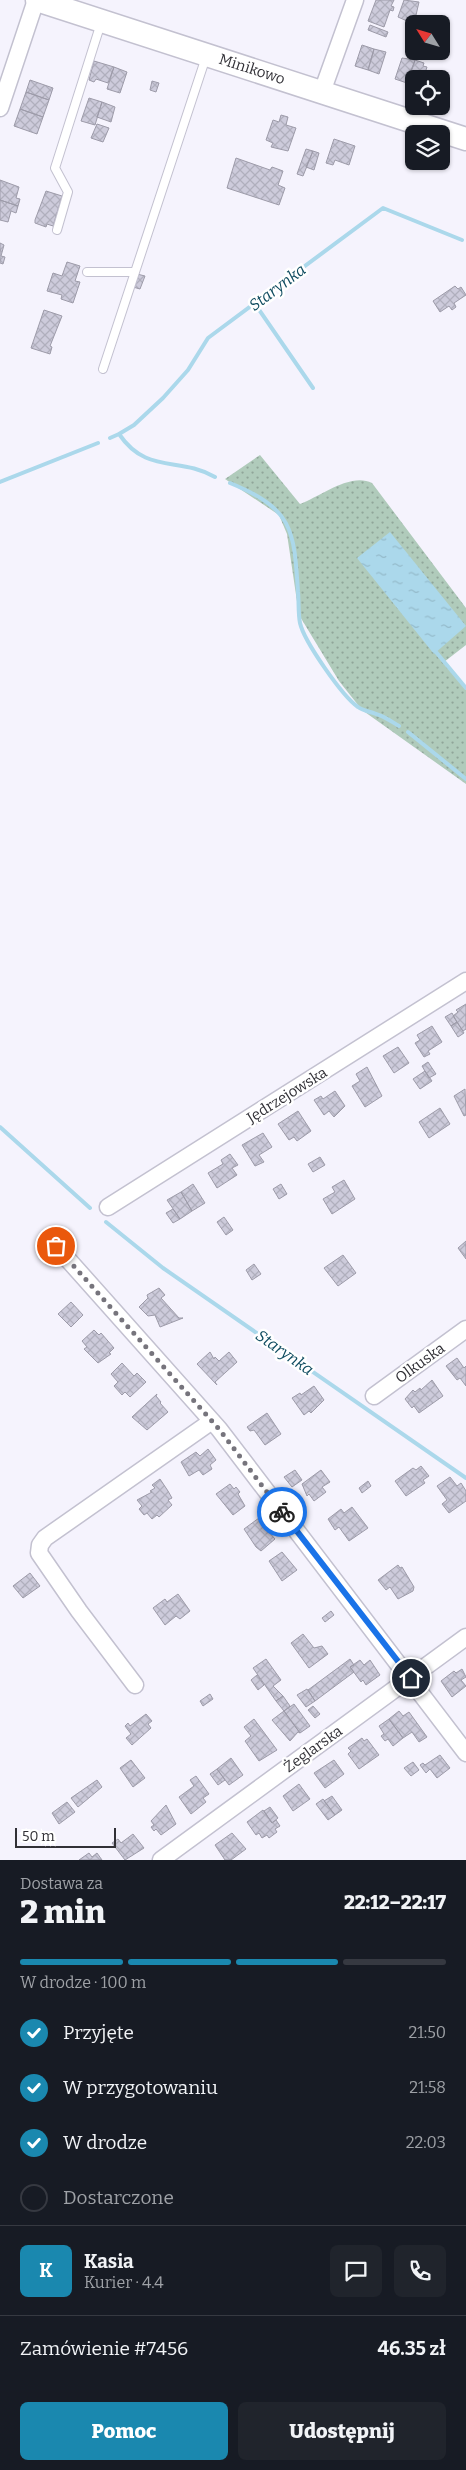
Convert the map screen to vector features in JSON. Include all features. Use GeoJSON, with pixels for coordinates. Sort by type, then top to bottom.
{"type":"FeatureCollection","features":[{"type":"Feature","properties":{"kind":"street","name":"Minikowo"},"geometry":{"type":"LineString","coordinates":[[36,0],[466,139]]}},
{"type":"Feature","properties":{"kind":"street"},"geometry":{"type":"LineString","coordinates":[[0,108],[36,0]]}},
{"type":"Feature","properties":{"kind":"street"},"geometry":{"type":"LineString","coordinates":[[322,92],[355,0]]}},
{"type":"Feature","properties":{"kind":"street","name":"Jędrzejowska"},"geometry":{"type":"LineString","coordinates":[[108,1207],[466,981]]}},
{"type":"Feature","properties":{"kind":"street"},"geometry":{"type":"LineString","coordinates":[[56,1246],[212,1421],[411,1678],[466,1753]]}},
{"type":"Feature","properties":{"kind":"street","name":"Olkuska"},"geometry":{"type":"LineString","coordinates":[[374,1396],[466,1329]]}},
{"type":"Feature","properties":{"kind":"street"},"geometry":{"type":"LineString","coordinates":[[135,1685],[79,1611],[44,1560],[40,1552],[40,1545],[45,1538],[212,1421]]}},
{"type":"Feature","properties":{"kind":"street","name":"Żeglarska"},"geometry":{"type":"LineString","coordinates":[[161,1860],[466,1637]]}},
{"type":"Feature","properties":{"kind":"lane"},"geometry":{"type":"LineString","coordinates":[[57,230],[68,192],[55,168],[102,21]]}},
{"type":"Feature","properties":{"kind":"lane"},"geometry":{"type":"LineString","coordinates":[[102,369],[206,55]]}},
{"type":"Feature","properties":{"kind":"lane"},"geometry":{"type":"LineString","coordinates":[[86,272],[135,272]]}},
{"type":"Feature","properties":{"kind":"green space"},"geometry":{"type":"Polygon","coordinates":[[[260,455],[300,504],[346,483],[364,480],[372,483],[466,608],[466,645],[444,662],[466,690],[466,784],[362,710],[339,681],[299,615],[287,534],[279,515],[225,479],[260,455]]]}},
{"type":"Feature","properties":{"kind":"water"},"geometry":{"type":"Polygon","coordinates":[[[390,532],[466,626],[434,654],[357,558],[390,532]]]}},
{"type":"Feature","properties":{"kind":"building"},"geometry":{"type":"Polygon","coordinates":[[[376,0],[394,0],[391,6],[394,7],[393,11],[390,10],[384,27],[368,21],[376,0]]]}},
{"type":"Feature","properties":{"kind":"building"},"geometry":{"type":"Polygon","coordinates":[[[404,0],[419,2],[416,15],[405,15],[405,20],[398,17],[404,0]]]}},
{"type":"Feature","properties":{"kind":"building"},"geometry":{"type":"Polygon","coordinates":[[[370,25],[388,32],[386,37],[368,30],[370,25]]]}},
{"type":"Feature","properties":{"kind":"building"},"geometry":{"type":"Polygon","coordinates":[[[362,45],[374,49],[368,70],[355,66],[362,45]]]}},
{"type":"Feature","properties":{"kind":"building"},"geometry":{"type":"Polygon","coordinates":[[[374,49],[386,52],[379,74],[368,70],[374,49]]]}},
{"type":"Feature","properties":{"kind":"building"},"geometry":{"type":"Polygon","coordinates":[[[402,58],[405,60],[415,60],[412,70],[405,70],[405,82],[395,79],[402,58]]]}},
{"type":"Feature","properties":{"kind":"building"},"geometry":{"type":"Polygon","coordinates":[[[415,60],[424,63],[423,66],[427,67],[426,70],[412,70],[415,60]]]}},
{"type":"Feature","properties":{"kind":"building"},"geometry":{"type":"Polygon","coordinates":[[[94,61],[114,67],[108,83],[96,79],[94,82],[89,80],[94,61]]]}},
{"type":"Feature","properties":{"kind":"building"},"geometry":{"type":"Polygon","coordinates":[[[114,67],[127,72],[120,93],[107,89],[114,67]]]}},
{"type":"Feature","properties":{"kind":"building"},"geometry":{"type":"Polygon","coordinates":[[[30,80],[53,88],[49,100],[26,92],[30,80]]]}},
{"type":"Feature","properties":{"kind":"building"},"geometry":{"type":"Polygon","coordinates":[[[152,81],[159,83],[156,92],[150,90],[152,81]]]}},
{"type":"Feature","properties":{"kind":"building"},"geometry":{"type":"Polygon","coordinates":[[[26,92],[49,100],[43,117],[20,109],[26,92]]]}},
{"type":"Feature","properties":{"kind":"building"},"geometry":{"type":"Polygon","coordinates":[[[89,98],[102,102],[95,125],[81,121],[89,98]]]}},
{"type":"Feature","properties":{"kind":"building"},"geometry":{"type":"Polygon","coordinates":[[[102,102],[115,107],[111,122],[97,117],[102,102]]]}},
{"type":"Feature","properties":{"kind":"building"},"geometry":{"type":"Polygon","coordinates":[[[20,109],[43,117],[37,134],[14,126],[20,109]]]}},
{"type":"Feature","properties":{"kind":"building"},"geometry":{"type":"Polygon","coordinates":[[[281,115],[288,117],[286,125],[296,128],[288,151],[271,147],[273,143],[266,140],[273,120],[279,122],[281,115]]]}},
{"type":"Feature","properties":{"kind":"building"},"geometry":{"type":"Polygon","coordinates":[[[97,124],[109,128],[103,142],[91,138],[97,124]]]}},
{"type":"Feature","properties":{"kind":"building"},"geometry":{"type":"Polygon","coordinates":[[[334,139],[355,146],[349,165],[335,160],[333,165],[326,163],[334,139]]]}},
{"type":"Feature","properties":{"kind":"building"},"geometry":{"type":"Polygon","coordinates":[[[306,149],[313,151],[303,176],[297,174],[306,149]]]}},
{"type":"Feature","properties":{"kind":"building"},"geometry":{"type":"Polygon","coordinates":[[[313,151],[319,153],[314,170],[306,167],[313,151]]]}},
{"type":"Feature","properties":{"kind":"building"},"geometry":{"type":"Polygon","coordinates":[[[236,158],[270,170],[272,167],[283,171],[278,185],[285,188],[279,205],[227,188],[236,158]]]}},
{"type":"Feature","properties":{"kind":"building"},"geometry":{"type":"Polygon","coordinates":[[[0,180],[19,187],[16,198],[20,199],[18,206],[0,200],[0,180]]]}},
{"type":"Feature","properties":{"kind":"building"},"geometry":{"type":"Polygon","coordinates":[[[46,191],[62,196],[53,226],[47,224],[46,227],[35,223],[35,220],[46,191]]]}},
{"type":"Feature","properties":{"kind":"building"},"geometry":{"type":"Polygon","coordinates":[[[0,200],[18,206],[16,213],[11,211],[8,222],[0,220],[0,200]]]}},
{"type":"Feature","properties":{"kind":"building"},"geometry":{"type":"Polygon","coordinates":[[[0,243],[4,245],[1,256],[5,257],[3,264],[0,263],[0,243]]]}},
{"type":"Feature","properties":{"kind":"building"},"geometry":{"type":"Polygon","coordinates":[[[67,262],[80,266],[75,281],[80,282],[73,303],[61,299],[62,295],[47,291],[53,273],[62,276],[67,262]]]}},
{"type":"Feature","properties":{"kind":"building"},"geometry":{"type":"Polygon","coordinates":[[[137,274],[145,276],[140,289],[133,287],[137,274]]]}},
{"type":"Feature","properties":{"kind":"building"},"geometry":{"type":"Polygon","coordinates":[[[455,286],[458,289],[461,287],[466,295],[454,303],[456,307],[452,310],[449,306],[440,312],[433,301],[455,286]]]}},
{"type":"Feature","properties":{"kind":"building"},"geometry":{"type":"Polygon","coordinates":[[[44,310],[62,316],[50,346],[52,347],[50,354],[31,348],[44,310]]]}},
{"type":"Feature","properties":{"kind":"building"},"geometry":{"type":"Polygon","coordinates":[[[466,1004],[466,1029],[463,1031],[453,1016],[458,1012],[456,1010],[466,1004]]]}},
{"type":"Feature","properties":{"kind":"building"},"geometry":{"type":"Polygon","coordinates":[[[452,1013],[457,1022],[451,1026],[445,1017],[452,1013]]]}},
{"type":"Feature","properties":{"kind":"building"},"geometry":{"type":"Polygon","coordinates":[[[457,1022],[464,1033],[458,1037],[451,1026],[457,1022]]]}},
{"type":"Feature","properties":{"kind":"building"},"geometry":{"type":"Polygon","coordinates":[[[432,1026],[442,1042],[428,1051],[430,1054],[424,1057],[415,1043],[420,1040],[417,1035],[432,1026]]]}},
{"type":"Feature","properties":{"kind":"building"},"geometry":{"type":"Polygon","coordinates":[[[398,1047],[409,1063],[394,1073],[383,1056],[398,1047]]]}},
{"type":"Feature","properties":{"kind":"building"},"geometry":{"type":"Polygon","coordinates":[[[428,1062],[436,1074],[429,1078],[422,1066],[428,1062]]]}},
{"type":"Feature","properties":{"kind":"building"},"geometry":{"type":"Polygon","coordinates":[[[367,1067],[382,1096],[365,1107],[352,1086],[360,1081],[356,1074],[367,1067]]]}},
{"type":"Feature","properties":{"kind":"building"},"geometry":{"type":"Polygon","coordinates":[[[425,1071],[432,1081],[420,1089],[413,1079],[425,1071]]]}},
{"type":"Feature","properties":{"kind":"building"},"geometry":{"type":"Polygon","coordinates":[[[465,1089],[466,1115],[464,1116],[454,1096],[465,1089]]]}},
{"type":"Feature","properties":{"kind":"building"},"geometry":{"type":"Polygon","coordinates":[[[335,1091],[345,1106],[334,1117],[329,1111],[324,1115],[314,1100],[321,1096],[323,1099],[335,1091]]]}},
{"type":"Feature","properties":{"kind":"building"},"geometry":{"type":"Polygon","coordinates":[[[440,1108],[450,1124],[429,1138],[419,1122],[440,1108]]]}},
{"type":"Feature","properties":{"kind":"building"},"geometry":{"type":"Polygon","coordinates":[[[298,1111],[311,1131],[297,1141],[294,1137],[289,1140],[278,1124],[298,1111]]]}},
{"type":"Feature","properties":{"kind":"building"},"geometry":{"type":"Polygon","coordinates":[[[263,1133],[272,1147],[259,1155],[264,1162],[255,1166],[242,1145],[263,1133]]]}},
{"type":"Feature","properties":{"kind":"building"},"geometry":{"type":"Polygon","coordinates":[[[230,1154],[238,1165],[232,1168],[237,1175],[217,1188],[208,1173],[223,1164],[221,1160],[230,1154]]]}},
{"type":"Feature","properties":{"kind":"building"},"geometry":{"type":"Polygon","coordinates":[[[320,1157],[325,1165],[313,1172],[308,1164],[320,1157]]]}},
{"type":"Feature","properties":{"kind":"building"},"geometry":{"type":"Polygon","coordinates":[[[344,1180],[355,1199],[332,1214],[323,1199],[335,1192],[332,1187],[344,1180]]]}},
{"type":"Feature","properties":{"kind":"building"},"geometry":{"type":"Polygon","coordinates":[[[193,1184],[205,1203],[192,1211],[181,1192],[193,1184]]]}},
{"type":"Feature","properties":{"kind":"building"},"geometry":{"type":"Polygon","coordinates":[[[281,1184],[287,1194],[279,1199],[273,1189],[281,1184]]]}},
{"type":"Feature","properties":{"kind":"building"},"geometry":{"type":"Polygon","coordinates":[[[181,1192],[192,1211],[180,1219],[167,1200],[181,1192]]]}},
{"type":"Feature","properties":{"kind":"building"},"geometry":{"type":"Polygon","coordinates":[[[173,1209],[180,1219],[173,1223],[166,1213],[173,1209]]]}},
{"type":"Feature","properties":{"kind":"building"},"geometry":{"type":"Polygon","coordinates":[[[224,1217],[233,1230],[226,1235],[217,1222],[224,1217]]]}},
{"type":"Feature","properties":{"kind":"building"},"geometry":{"type":"Polygon","coordinates":[[[466,1241],[466,1259],[458,1248],[466,1241]]]}},
{"type":"Feature","properties":{"kind":"building"},"geometry":{"type":"Polygon","coordinates":[[[343,1255],[356,1273],[338,1286],[324,1268],[343,1255]]]}},
{"type":"Feature","properties":{"kind":"building"},"geometry":{"type":"Polygon","coordinates":[[[254,1264],[261,1274],[252,1280],[246,1270],[254,1264]]]}},
{"type":"Feature","properties":{"kind":"building"},"geometry":{"type":"Polygon","coordinates":[[[159,1288],[165,1295],[161,1298],[179,1318],[183,1318],[160,1327],[155,1315],[148,1316],[139,1307],[148,1298],[147,1295],[159,1288]]]}},
{"type":"Feature","properties":{"kind":"building"},"geometry":{"type":"Polygon","coordinates":[[[71,1302],[83,1315],[71,1327],[58,1314],[71,1302]]]}},
{"type":"Feature","properties":{"kind":"building"},"geometry":{"type":"Polygon","coordinates":[[[94,1330],[99,1335],[101,1333],[114,1348],[109,1353],[111,1354],[98,1363],[84,1349],[87,1347],[82,1341],[94,1330]]]}},
{"type":"Feature","properties":{"kind":"building"},"geometry":{"type":"Polygon","coordinates":[[[210,1352],[214,1359],[215,1357],[219,1361],[229,1352],[237,1362],[215,1382],[217,1385],[197,1364],[210,1352]]]}},
{"type":"Feature","properties":{"kind":"building"},"geometry":{"type":"Polygon","coordinates":[[[457,1358],[464,1368],[466,1366],[466,1386],[460,1378],[457,1380],[446,1366],[457,1358]]]}},
{"type":"Feature","properties":{"kind":"building"},"geometry":{"type":"Polygon","coordinates":[[[122,1363],[134,1376],[137,1373],[146,1382],[130,1397],[125,1392],[122,1395],[114,1386],[118,1382],[111,1374],[122,1363]]]}},
{"type":"Feature","properties":{"kind":"building"},"geometry":{"type":"Polygon","coordinates":[[[432,1380],[443,1396],[419,1413],[405,1399],[413,1390],[415,1392],[420,1388],[421,1390],[432,1380]]]}},
{"type":"Feature","properties":{"kind":"building"},"geometry":{"type":"Polygon","coordinates":[[[314,1386],[324,1400],[311,1413],[309,1411],[304,1415],[292,1398],[300,1393],[301,1395],[314,1386]]]}},
{"type":"Feature","properties":{"kind":"building"},"geometry":{"type":"Polygon","coordinates":[[[157,1394],[156,1396],[160,1403],[168,1412],[147,1430],[132,1417],[157,1394]]]}},
{"type":"Feature","properties":{"kind":"building"},"geometry":{"type":"Polygon","coordinates":[[[267,1413],[281,1434],[265,1445],[254,1430],[250,1431],[247,1427],[267,1413]]]}},
{"type":"Feature","properties":{"kind":"building"},"geometry":{"type":"Polygon","coordinates":[[[208,1449],[216,1460],[210,1465],[212,1469],[203,1475],[199,1470],[189,1476],[181,1462],[196,1452],[200,1456],[208,1449]]]}},
{"type":"Feature","properties":{"kind":"building"},"geometry":{"type":"Polygon","coordinates":[[[421,1466],[429,1476],[423,1480],[425,1483],[406,1496],[395,1481],[413,1468],[416,1470],[421,1466]]]}},
{"type":"Feature","properties":{"kind":"building"},"geometry":{"type":"Polygon","coordinates":[[[295,1470],[302,1480],[292,1487],[284,1477],[295,1470]]]}},
{"type":"Feature","properties":{"kind":"building"},"geometry":{"type":"Polygon","coordinates":[[[321,1470],[330,1482],[322,1487],[326,1492],[314,1501],[309,1494],[307,1496],[302,1484],[321,1470]]]}},
{"type":"Feature","properties":{"kind":"building"},"geometry":{"type":"Polygon","coordinates":[[[450,1477],[457,1486],[461,1483],[466,1491],[466,1501],[449,1513],[442,1504],[447,1500],[437,1486],[450,1477]]]}},
{"type":"Feature","properties":{"kind":"building"},"geometry":{"type":"Polygon","coordinates":[[[160,1479],[172,1498],[168,1500],[172,1505],[159,1517],[157,1515],[152,1519],[147,1513],[144,1515],[139,1509],[142,1506],[137,1500],[152,1492],[150,1491],[155,1488],[152,1485],[160,1479]]]}},
{"type":"Feature","properties":{"kind":"building"},"geometry":{"type":"Polygon","coordinates":[[[368,1481],[371,1486],[362,1493],[359,1488],[368,1481]]]}},
{"type":"Feature","properties":{"kind":"building"},"geometry":{"type":"Polygon","coordinates":[[[230,1484],[240,1492],[238,1494],[245,1506],[233,1515],[216,1494],[230,1484]]]}},
{"type":"Feature","properties":{"kind":"building"},"geometry":{"type":"Polygon","coordinates":[[[352,1507],[368,1528],[349,1541],[339,1527],[335,1530],[328,1519],[341,1509],[344,1513],[352,1507]]]}},
{"type":"Feature","properties":{"kind":"building"},"geometry":{"type":"Polygon","coordinates":[[[259,1518],[263,1524],[266,1522],[271,1529],[268,1531],[275,1539],[261,1551],[256,1547],[244,1529],[259,1518]]]}},
{"type":"Feature","properties":{"kind":"building"},"geometry":{"type":"Polygon","coordinates":[[[282,1552],[297,1570],[282,1581],[269,1561],[282,1552]]]}},
{"type":"Feature","properties":{"kind":"building"},"geometry":{"type":"Polygon","coordinates":[[[398,1565],[400,1568],[402,1567],[414,1587],[413,1591],[398,1599],[390,1587],[386,1590],[378,1580],[398,1565]]]}},
{"type":"Feature","properties":{"kind":"building"},"geometry":{"type":"Polygon","coordinates":[[[30,1573],[40,1586],[23,1598],[13,1586],[30,1573]]]}},
{"type":"Feature","properties":{"kind":"building"},"geometry":{"type":"Polygon","coordinates":[[[178,1594],[190,1611],[180,1619],[176,1616],[165,1625],[153,1608],[165,1599],[167,1602],[178,1594]]]}},
{"type":"Feature","properties":{"kind":"building"},"geometry":{"type":"Polygon","coordinates":[[[331,1611],[334,1615],[325,1622],[322,1618],[331,1611]]]}},
{"type":"Feature","properties":{"kind":"building"},"geometry":{"type":"Polygon","coordinates":[[[303,1634],[314,1648],[322,1646],[328,1654],[309,1668],[291,1643],[303,1634]]]}},
{"type":"Feature","properties":{"kind":"building"},"geometry":{"type":"Polygon","coordinates":[[[266,1659],[281,1680],[273,1686],[283,1696],[276,1701],[253,1668],[266,1659]]]}},
{"type":"Feature","properties":{"kind":"building"},"geometry":{"type":"Polygon","coordinates":[[[350,1659],[354,1665],[350,1667],[354,1672],[315,1701],[308,1690],[350,1659]]]}},
{"type":"Feature","properties":{"kind":"building"},"geometry":{"type":"Polygon","coordinates":[[[360,1660],[364,1665],[370,1660],[380,1675],[366,1685],[363,1680],[361,1682],[350,1667],[360,1660]]]}},
{"type":"Feature","properties":{"kind":"building"},"geometry":{"type":"Polygon","coordinates":[[[462,1669],[466,1677],[461,1680],[466,1686],[452,1697],[441,1681],[454,1671],[456,1673],[462,1669]]]}},
{"type":"Feature","properties":{"kind":"building"},"geometry":{"type":"Polygon","coordinates":[[[257,1675],[264,1685],[258,1690],[251,1680],[257,1675]]]}},
{"type":"Feature","properties":{"kind":"building"},"geometry":{"type":"Polygon","coordinates":[[[307,1689],[315,1701],[306,1707],[297,1695],[307,1689]]]}},
{"type":"Feature","properties":{"kind":"building"},"geometry":{"type":"Polygon","coordinates":[[[210,1694],[213,1699],[203,1706],[200,1701],[210,1694]]]}},
{"type":"Feature","properties":{"kind":"building"},"geometry":{"type":"Polygon","coordinates":[[[283,1696],[290,1706],[284,1711],[276,1701],[283,1696]]]}},
{"type":"Feature","properties":{"kind":"building"},"geometry":{"type":"Polygon","coordinates":[[[294,1704],[310,1726],[300,1733],[284,1711],[294,1704]]]}},
{"type":"Feature","properties":{"kind":"building"},"geometry":{"type":"Polygon","coordinates":[[[313,1706],[320,1714],[315,1718],[308,1710],[313,1706]]]}},
{"type":"Feature","properties":{"kind":"building"},"geometry":{"type":"Polygon","coordinates":[[[284,1711],[300,1733],[298,1732],[290,1741],[272,1720],[284,1711]]]}},
{"type":"Feature","properties":{"kind":"building"},"geometry":{"type":"Polygon","coordinates":[[[399,1711],[403,1716],[409,1712],[427,1737],[419,1742],[412,1732],[403,1738],[389,1719],[399,1711]]]}},
{"type":"Feature","properties":{"kind":"building"},"geometry":{"type":"Polygon","coordinates":[[[146,1714],[152,1721],[148,1724],[151,1728],[132,1745],[126,1738],[131,1734],[125,1726],[128,1723],[130,1726],[146,1714]]]}},
{"type":"Feature","properties":{"kind":"building"},"geometry":{"type":"Polygon","coordinates":[[[254,1719],[277,1750],[259,1761],[245,1741],[251,1736],[244,1727],[254,1719]]]}},
{"type":"Feature","properties":{"kind":"building"},"geometry":{"type":"Polygon","coordinates":[[[389,1719],[403,1738],[393,1746],[388,1739],[385,1741],[381,1736],[384,1734],[379,1726],[389,1719]]]}},
{"type":"Feature","properties":{"kind":"building"},"geometry":{"type":"Polygon","coordinates":[[[362,1738],[364,1741],[367,1739],[379,1755],[359,1769],[348,1754],[351,1751],[348,1748],[362,1738]]]}},
{"type":"Feature","properties":{"kind":"building"},"geometry":{"type":"Polygon","coordinates":[[[440,1755],[450,1768],[437,1778],[430,1769],[426,1773],[420,1765],[423,1763],[425,1765],[440,1755]]]}},
{"type":"Feature","properties":{"kind":"building"},"geometry":{"type":"Polygon","coordinates":[[[231,1758],[243,1775],[229,1785],[217,1769],[231,1758]]]}},
{"type":"Feature","properties":{"kind":"building"},"geometry":{"type":"Polygon","coordinates":[[[131,1760],[145,1778],[133,1787],[120,1768],[131,1760]]]}},
{"type":"Feature","properties":{"kind":"building"},"geometry":{"type":"Polygon","coordinates":[[[334,1760],[344,1774],[325,1788],[314,1773],[334,1760]]]}},
{"type":"Feature","properties":{"kind":"building"},"geometry":{"type":"Polygon","coordinates":[[[413,1762],[419,1770],[411,1776],[404,1768],[413,1762]]]}},
{"type":"Feature","properties":{"kind":"building"},"geometry":{"type":"Polygon","coordinates":[[[217,1769],[225,1780],[218,1785],[210,1774],[217,1769]]]}},
{"type":"Feature","properties":{"kind":"building"},"geometry":{"type":"Polygon","coordinates":[[[196,1776],[209,1794],[203,1798],[206,1802],[191,1814],[179,1797],[194,1786],[190,1780],[196,1776]]]}},
{"type":"Feature","properties":{"kind":"building"},"geometry":{"type":"Polygon","coordinates":[[[97,1780],[102,1787],[78,1807],[71,1798],[97,1780]]]}},
{"type":"Feature","properties":{"kind":"building"},"geometry":{"type":"Polygon","coordinates":[[[299,1784],[310,1799],[293,1811],[283,1796],[299,1784]]]}},
{"type":"Feature","properties":{"kind":"building"},"geometry":{"type":"Polygon","coordinates":[[[332,1796],[342,1810],[335,1815],[324,1801],[332,1796]]]}},
{"type":"Feature","properties":{"kind":"building"},"geometry":{"type":"Polygon","coordinates":[[[323,1799],[335,1815],[328,1820],[316,1804],[323,1799]]]}},
{"type":"Feature","properties":{"kind":"building"},"geometry":{"type":"Polygon","coordinates":[[[67,1802],[75,1812],[59,1824],[52,1813],[67,1802]]]}},
{"type":"Feature","properties":{"kind":"building"},"geometry":{"type":"Polygon","coordinates":[[[166,1805],[176,1824],[161,1835],[156,1829],[154,1831],[151,1827],[154,1825],[151,1821],[166,1805]]]}},
{"type":"Feature","properties":{"kind":"building"},"geometry":{"type":"Polygon","coordinates":[[[270,1807],[278,1818],[272,1823],[264,1811],[270,1807]]]}},
{"type":"Feature","properties":{"kind":"building"},"geometry":{"type":"Polygon","coordinates":[[[263,1810],[272,1823],[276,1820],[280,1826],[275,1829],[277,1832],[269,1838],[267,1835],[262,1838],[259,1833],[256,1835],[247,1822],[263,1810]]]}},
{"type":"Feature","properties":{"kind":"building"},"geometry":{"type":"Polygon","coordinates":[[[232,1833],[246,1849],[231,1860],[225,1860],[215,1845],[232,1833]]]}},
{"type":"Feature","properties":{"kind":"building"},"geometry":{"type":"Polygon","coordinates":[[[133,1834],[144,1848],[125,1860],[112,1843],[118,1839],[121,1843],[133,1834]]]}},
{"type":"Feature","properties":{"kind":"building"},"geometry":{"type":"Polygon","coordinates":[[[89,1853],[92,1857],[97,1853],[102,1860],[79,1860],[89,1853]]]}},
{"type":"Feature","properties":{"kind":"waterway","name":"Starynka"},"geometry":{"type":"LineString","coordinates":[[119,434],[134,425],[163,398],[188,370],[208,338],[383,208],[462,240]]}},
{"type":"Feature","properties":{"kind":"waterway"},"geometry":{"type":"LineString","coordinates":[[255,304],[313,388]]}},
{"type":"Feature","properties":{"kind":"waterway","name":"Starynka"},"geometry":{"type":"LineString","coordinates":[[110,438],[119,434],[130,447],[152,460],[189,467],[215,477]]}},
{"type":"Feature","properties":{"kind":"waterway","name":"Starynka"},"geometry":{"type":"LineString","coordinates":[[0,482],[98,443]]}},
{"type":"Feature","properties":{"kind":"waterway","name":"Starynka"},"geometry":{"type":"LineString","coordinates":[[230,483],[267,502],[278,512],[286,524],[295,552],[300,623],[308,642],[324,668],[358,707],[382,716],[399,726]]}},
{"type":"Feature","properties":{"kind":"waterway","name":"Starynka"},"geometry":{"type":"LineString","coordinates":[[436,652],[466,688]]}},
{"type":"Feature","properties":{"kind":"waterway","name":"Starynka"},"geometry":{"type":"LineString","coordinates":[[408,732],[466,779]]}},
{"type":"Feature","properties":{"kind":"waterway","name":"Starynka"},"geometry":{"type":"LineString","coordinates":[[0,1127],[90,1208]]}},
{"type":"Feature","properties":{"kind":"waterway","name":"Starynka"},"geometry":{"type":"LineString","coordinates":[[106,1222],[163,1268],[466,1478]]}},
{"type":"Feature","properties":{"kind":"way so far"},"geometry":{"type":"LineString","coordinates":[[56,1246],[219,1429],[282,1512]]}},
{"type":"Feature","properties":{"kind":"route"},"geometry":{"type":"LineString","coordinates":[[282,1512],[411,1678]]}}]}
